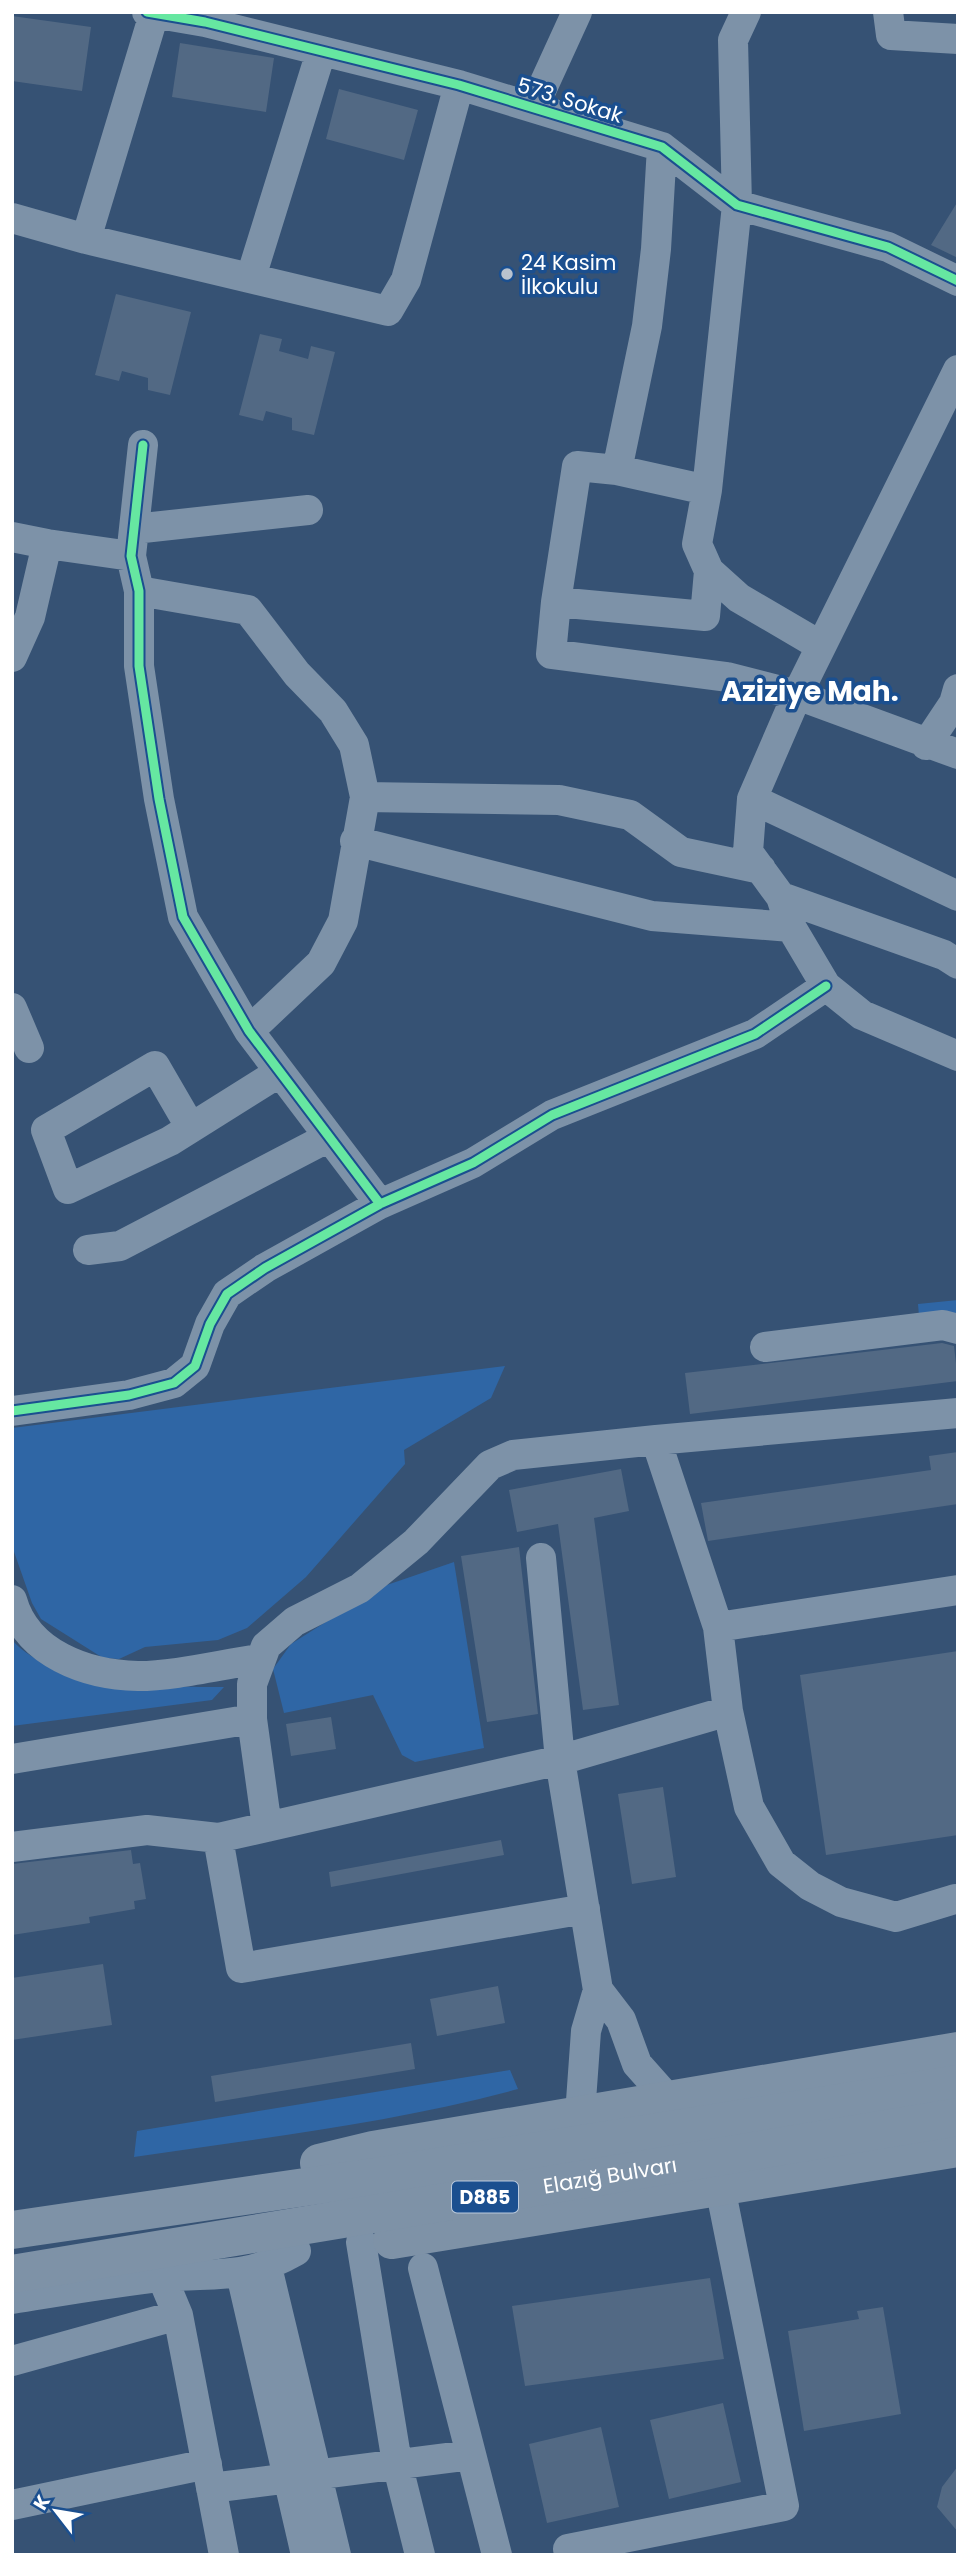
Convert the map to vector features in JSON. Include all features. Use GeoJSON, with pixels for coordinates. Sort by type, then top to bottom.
{"type":"FeatureCollection","features":[{"type":"Feature","properties":{"kind":"highway"},"geometry":{"type":"LineString","coordinates":[[92,2218],[373,2150],[958,2051]]}},
{"type":"Feature","properties":{"kind":"highway","name":"Elazığ Bulvarı"},"geometry":{"type":"LineString","coordinates":[[12,2230],[374,2177],[958,2084]]}},
{"type":"Feature","properties":{"kind":"highway","name":"Elazığ Bulvarı"},"geometry":{"type":"LineString","coordinates":[[12,2274],[958,2117]]}},
{"type":"Feature","properties":{"kind":"highway"},"geometry":{"type":"LineString","coordinates":[[108,2260],[268,2264],[361,2242],[380,2242],[958,2148]]}},
{"type":"Feature","properties":{"kind":"street"},"geometry":{"type":"LineString","coordinates":[[534,106],[577,12]]}},
{"type":"Feature","properties":{"kind":"street"},"geometry":{"type":"LineString","coordinates":[[746,12],[733,40],[737,205],[706,490],[697,544],[709,571],[739,598],[821,646]]}},
{"type":"Feature","properties":{"kind":"street"},"geometry":{"type":"LineString","coordinates":[[888,12],[891,36],[958,40]]}},
{"type":"Feature","properties":{"kind":"street"},"geometry":{"type":"LineString","coordinates":[[86,239],[150,13]]}},
{"type":"Feature","properties":{"kind":"street","name":"573. Sokak"},"geometry":{"type":"LineString","coordinates":[[150,13],[205,22],[459,85],[534,106],[662,148],[737,205],[888,247],[958,281]]}},
{"type":"Feature","properties":{"kind":"street"},"geometry":{"type":"LineString","coordinates":[[251,277],[321,52]]}},
{"type":"Feature","properties":{"kind":"street"},"geometry":{"type":"LineString","coordinates":[[12,218],[86,239],[388,311],[405,280],[459,85]]}},
{"type":"Feature","properties":{"kind":"street"},"geometry":{"type":"LineString","coordinates":[[617,470],[647,327],[656,249],[662,148]]}},
{"type":"Feature","properties":{"kind":"street"},"geometry":{"type":"LineString","coordinates":[[958,370],[797,695],[752,799],[748,852],[781,897],[791,927],[826,986],[862,1015],[958,1056]]}},
{"type":"Feature","properties":{"kind":"street"},"geometry":{"type":"LineString","coordinates":[[143,444],[132,542],[139,591],[139,666],[159,799],[183,917],[249,1031],[380,1204]]}},
{"type":"Feature","properties":{"kind":"street"},"geometry":{"type":"LineString","coordinates":[[706,490],[617,470],[577,466],[551,654],[727,677],[797,695],[926,745],[958,754]]}},
{"type":"Feature","properties":{"kind":"street"},"geometry":{"type":"LineString","coordinates":[[12,537],[47,544],[132,542],[308,510]]}},
{"type":"Feature","properties":{"kind":"street"},"geometry":{"type":"LineString","coordinates":[[12,657],[30,617],[47,544]]}},
{"type":"Feature","properties":{"kind":"street"},"geometry":{"type":"LineString","coordinates":[[556,603],[705,616],[709,571]]}},
{"type":"Feature","properties":{"kind":"street"},"geometry":{"type":"LineString","coordinates":[[139,591],[248,610],[296,674],[333,711],[354,745],[365,797],[355,841],[343,921],[321,963],[249,1031]]}},
{"type":"Feature","properties":{"kind":"street"},"geometry":{"type":"LineString","coordinates":[[926,745],[954,703],[958,689]]}},
{"type":"Feature","properties":{"kind":"street"},"geometry":{"type":"LineString","coordinates":[[365,797],[559,800],[630,815],[681,852],[761,869]]}},
{"type":"Feature","properties":{"kind":"street"},"geometry":{"type":"LineString","coordinates":[[752,799],[956,892]]}},
{"type":"Feature","properties":{"kind":"street"},"geometry":{"type":"LineString","coordinates":[[355,841],[652,916],[791,927]]}},
{"type":"Feature","properties":{"kind":"street"},"geometry":{"type":"LineString","coordinates":[[781,897],[944,956],[958,964]]}},
{"type":"Feature","properties":{"kind":"street"},"geometry":{"type":"LineString","coordinates":[[12,1411],[129,1395],[174,1383],[195,1366],[209,1324],[228,1294],[265,1268],[380,1204],[473,1163],[552,1115],[755,1034],[826,986]]}},
{"type":"Feature","properties":{"kind":"street"},"geometry":{"type":"LineString","coordinates":[[12,1008],[29,1048]]}},
{"type":"Feature","properties":{"kind":"street"},"geometry":{"type":"LineString","coordinates":[[191,1128],[155,1066],[46,1130],[68,1189],[191,1128],[281,1072]]}},
{"type":"Feature","properties":{"kind":"street"},"geometry":{"type":"LineString","coordinates":[[88,1250],[120,1246],[329,1137]]}},
{"type":"Feature","properties":{"kind":"street"},"geometry":{"type":"LineString","coordinates":[[765,1347],[943,1325],[958,1329]]}},
{"type":"Feature","properties":{"kind":"street"},"geometry":{"type":"LineString","coordinates":[[267,1827],[252,1719],[252,1684],[266,1646],[295,1621],[360,1588],[416,1542],[490,1465],[513,1455],[958,1413]]}},
{"type":"Feature","properties":{"kind":"street"},"geometry":{"type":"LineString","coordinates":[[656,1440],[718,1627],[728,1712],[749,1807],[781,1863],[810,1886],[841,1902],[896,1917],[955,1899]]}},
{"type":"Feature","properties":{"kind":"street"},"geometry":{"type":"LineString","coordinates":[[541,1558],[561,1760],[598,1990],[586,2031],[580,2115]]}},
{"type":"Feature","properties":{"kind":"street"},"geometry":{"type":"LineString","coordinates":[[718,1627],[958,1590]]}},
{"type":"Feature","properties":{"kind":"street"},"geometry":{"type":"LineString","coordinates":[[12,1600],[33,1639],[60,1658],[88,1668],[138,1676],[261,1659]]}},
{"type":"Feature","properties":{"kind":"street"},"geometry":{"type":"LineString","coordinates":[[12,1847],[147,1830],[218,1838],[561,1760],[728,1712]]}},
{"type":"Feature","properties":{"kind":"street"},"geometry":{"type":"LineString","coordinates":[[12,1759],[252,1719]]}},
{"type":"Feature","properties":{"kind":"street"},"geometry":{"type":"LineString","coordinates":[[218,1838],[241,1968],[585,1909]]}},
{"type":"Feature","properties":{"kind":"street"},"geometry":{"type":"LineString","coordinates":[[598,1990],[621,2020],[637,2064],[669,2100]]}},
{"type":"Feature","properties":{"kind":"street"},"geometry":{"type":"LineString","coordinates":[[568,2549],[784,2506],[720,2187]]}},
{"type":"Feature","properties":{"kind":"street"},"geometry":{"type":"LineString","coordinates":[[361,2242],[397,2463],[419,2555]]}},
{"type":"Feature","properties":{"kind":"street"},"geometry":{"type":"LineString","coordinates":[[12,2299],[268,2264],[304,2476],[306,2555]]}},
{"type":"Feature","properties":{"kind":"street"},"geometry":{"type":"LineString","coordinates":[[423,2268],[497,2555]]}},
{"type":"Feature","properties":{"kind":"street"},"geometry":{"type":"LineString","coordinates":[[162,2277],[178,2315],[224,2555]]}},
{"type":"Feature","properties":{"kind":"street"},"geometry":{"type":"LineString","coordinates":[[12,2361],[178,2315]]}},
{"type":"Feature","properties":{"kind":"street"},"geometry":{"type":"LineString","coordinates":[[12,2505],[209,2476],[304,2476],[471,2455]]}},
{"type":"Feature","properties":{"kind":"street"},"geometry":{"type":"LineString","coordinates":[[304,2476],[336,2555]]}},
{"type":"Feature","properties":{"kind":"shaded area"},"geometry":{"type":"Polygon","coordinates":[[[958,1300],[958,1316],[919,1316],[918,1304],[958,1300]]]}},
{"type":"Feature","properties":{"kind":"shaded area"},"geometry":{"type":"Polygon","coordinates":[[[505,1366],[491,1398],[404,1450],[405,1464],[306,1577],[247,1628],[218,1640],[145,1647],[119,1659],[103,1658],[41,1619],[32,1603],[12,1546],[12,1428],[505,1366]]]}},
{"type":"Feature","properties":{"kind":"shaded area"},"geometry":{"type":"Polygon","coordinates":[[[454,1562],[484,1748],[415,1762],[402,1755],[373,1695],[284,1713],[273,1669],[291,1644],[381,1587],[454,1562]]]}},
{"type":"Feature","properties":{"kind":"shaded area"},"geometry":{"type":"Polygon","coordinates":[[[12,1640],[31,1656],[82,1676],[142,1685],[224,1687],[212,1700],[12,1726],[12,1640]]]}},
{"type":"Feature","properties":{"kind":"shaded area"},"geometry":{"type":"Polygon","coordinates":[[[510,2070],[518,2089],[471,2101],[327,2129],[134,2157],[137,2131],[510,2070]]]}},
{"type":"Feature","properties":{"kind":"building"},"geometry":{"type":"Polygon","coordinates":[[[12,16],[91,27],[82,91],[12,81],[12,16]]]}},
{"type":"Feature","properties":{"kind":"building"},"geometry":{"type":"Polygon","coordinates":[[[180,43],[274,58],[266,112],[172,97],[180,43]]]}},
{"type":"Feature","properties":{"kind":"building"},"geometry":{"type":"Polygon","coordinates":[[[339,89],[418,110],[404,160],[326,139],[339,89]]]}},
{"type":"Feature","properties":{"kind":"building"},"geometry":{"type":"Polygon","coordinates":[[[958,201],[958,258],[931,245],[958,201]]]}},
{"type":"Feature","properties":{"kind":"building"},"geometry":{"type":"Polygon","coordinates":[[[116,294],[191,312],[170,395],[148,390],[148,378],[122,371],[119,381],[95,375],[116,294]]]}},
{"type":"Feature","properties":{"kind":"building"},"geometry":{"type":"Polygon","coordinates":[[[260,334],[282,339],[279,351],[308,359],[311,346],[335,352],[314,435],[292,430],[292,418],[266,411],[263,421],[239,415],[260,334]]]}},
{"type":"Feature","properties":{"kind":"building"},"geometry":{"type":"Polygon","coordinates":[[[942,1343],[954,1346],[958,1381],[690,1414],[685,1373],[942,1343]]]}},
{"type":"Feature","properties":{"kind":"building"},"geometry":{"type":"Polygon","coordinates":[[[958,1452],[958,1504],[708,1541],[701,1503],[931,1470],[929,1456],[958,1452]]]}},
{"type":"Feature","properties":{"kind":"building"},"geometry":{"type":"Polygon","coordinates":[[[621,1469],[629,1511],[594,1518],[619,1705],[583,1710],[558,1524],[517,1532],[509,1490],[621,1469]]]}},
{"type":"Feature","properties":{"kind":"building"},"geometry":{"type":"Polygon","coordinates":[[[519,1547],[538,1714],[487,1722],[461,1556],[519,1547]]]}},
{"type":"Feature","properties":{"kind":"building"},"geometry":{"type":"Polygon","coordinates":[[[958,1651],[958,1835],[826,1855],[800,1675],[958,1651]]]}},
{"type":"Feature","properties":{"kind":"building"},"geometry":{"type":"Polygon","coordinates":[[[331,1717],[336,1749],[291,1756],[286,1724],[331,1717]]]}},
{"type":"Feature","properties":{"kind":"building"},"geometry":{"type":"Polygon","coordinates":[[[663,1787],[676,1877],[632,1884],[618,1794],[663,1787]]]}},
{"type":"Feature","properties":{"kind":"building"},"geometry":{"type":"Polygon","coordinates":[[[501,1840],[504,1855],[331,1887],[329,1872],[501,1840]]]}},
{"type":"Feature","properties":{"kind":"building"},"geometry":{"type":"Polygon","coordinates":[[[131,1850],[133,1864],[140,1863],[146,1899],[134,1901],[135,1909],[89,1917],[90,1923],[12,1935],[12,1864],[131,1850]]]}},
{"type":"Feature","properties":{"kind":"building"},"geometry":{"type":"Polygon","coordinates":[[[103,1964],[112,2025],[12,2040],[12,1978],[103,1964]]]}},
{"type":"Feature","properties":{"kind":"building"},"geometry":{"type":"Polygon","coordinates":[[[498,1986],[505,2023],[437,2036],[430,1999],[498,1986]]]}},
{"type":"Feature","properties":{"kind":"building"},"geometry":{"type":"Polygon","coordinates":[[[411,2043],[415,2069],[215,2102],[211,2076],[411,2043]]]}},
{"type":"Feature","properties":{"kind":"building"},"geometry":{"type":"Polygon","coordinates":[[[710,2278],[724,2359],[525,2386],[512,2306],[710,2278]]]}},
{"type":"Feature","properties":{"kind":"building"},"geometry":{"type":"Polygon","coordinates":[[[883,2307],[901,2414],[804,2431],[788,2331],[859,2319],[857,2311],[883,2307]]]}},
{"type":"Feature","properties":{"kind":"building"},"geometry":{"type":"Polygon","coordinates":[[[723,2403],[741,2482],[669,2499],[650,2420],[723,2403]]]}},
{"type":"Feature","properties":{"kind":"building"},"geometry":{"type":"Polygon","coordinates":[[[601,2427],[619,2507],[547,2523],[529,2444],[601,2427]]]}},
{"type":"Feature","properties":{"kind":"building"},"geometry":{"type":"Polygon","coordinates":[[[958,2466],[958,2532],[937,2507],[942,2487],[958,2466]]]}},
{"type":"Feature","properties":{"kind":"cycle path"},"geometry":{"type":"LineString","coordinates":[[147,12],[205,22],[459,85],[662,147],[737,205],[888,247],[958,281]]}},
{"type":"Feature","properties":{"kind":"cycle path"},"geometry":{"type":"LineString","coordinates":[[143,445],[131,556],[139,591],[139,666],[159,799],[183,917],[249,1031],[380,1204]]}},
{"type":"Feature","properties":{"kind":"cycle path"},"geometry":{"type":"LineString","coordinates":[[12,1411],[129,1395],[174,1383],[195,1366],[210,1324],[227,1294],[265,1268],[380,1204],[473,1163],[552,1115],[755,1034],[826,986]]}},
{"type":"Feature","properties":{"kind":"place","name":"24 Kasim İlkokulu"},"geometry":{"type":"Point","coordinates":[507,274]}},
{"type":"Feature","properties":{"kind":"district","name":"Aziziye Mah."},"geometry":{"type":"Point","coordinates":[810,691]}}]}
